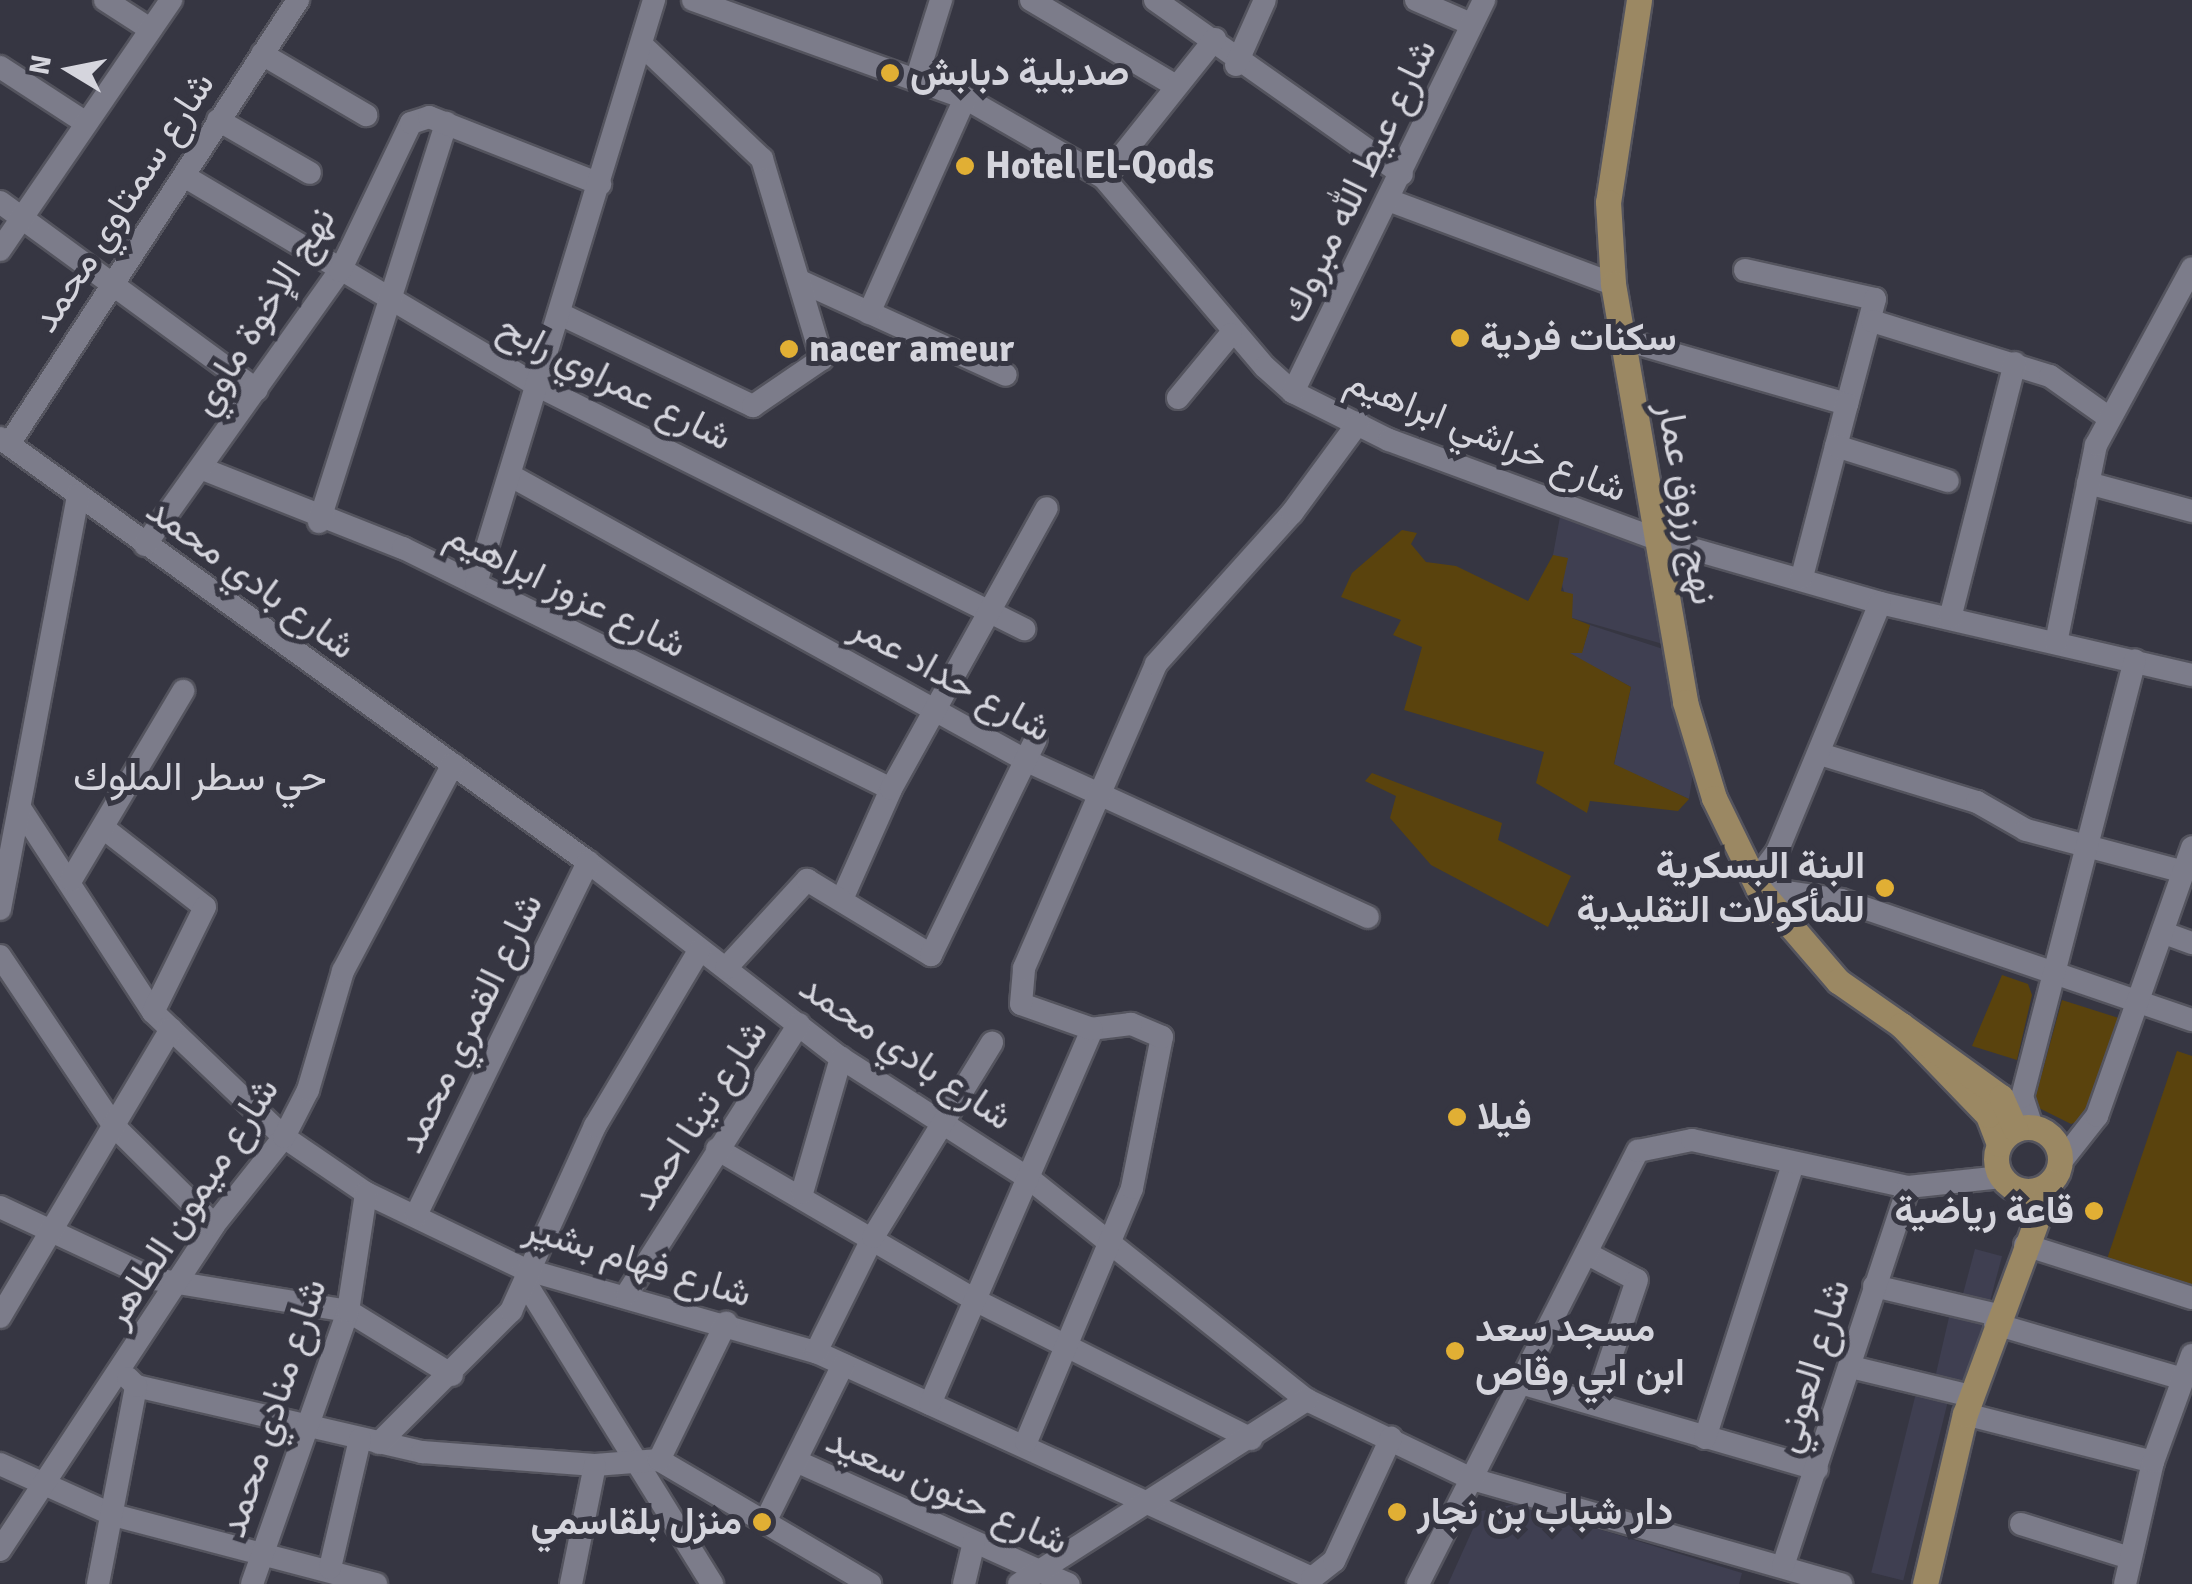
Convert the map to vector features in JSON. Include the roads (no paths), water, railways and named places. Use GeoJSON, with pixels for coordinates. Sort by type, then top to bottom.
{"type":"FeatureCollection","features":[{"type":"Feature","properties":{"kind":"main road","name":"نهج رزوق عمار"},"geometry":{"type":"LineString","coordinates":[[1639,0],[1608,202],[1613,284],[1685,702],[1714,798],[1756,884],[1838,980],[2002,1097],[2015,1133],[2050,1135],[2055,1172]]}},
{"type":"Feature","properties":{"kind":"main road"},"geometry":{"type":"LineString","coordinates":[[2015,1133],[2006,1182],[2026,1245]]}},
{"type":"Feature","properties":{"kind":"main road"},"geometry":{"type":"LineString","coordinates":[[2006,1182],[2055,1172]]}},
{"type":"Feature","properties":{"kind":"main road"},"geometry":{"type":"LineString","coordinates":[[1924,1584],[1968,1405],[1996,1320],[2055,1172]]}},
{"type":"Feature","properties":{"kind":"street"},"geometry":{"type":"LineString","coordinates":[[104,0],[150,29]]}},
{"type":"Feature","properties":{"kind":"street"},"geometry":{"type":"LineString","coordinates":[[0,250],[83,121],[171,0]]}},
{"type":"Feature","properties":{"kind":"street","name":"شارع سمتاوي محمد"},"geometry":{"type":"LineString","coordinates":[[4,441],[298,0]]}},
{"type":"Feature","properties":{"kind":"street"},"geometry":{"type":"LineString","coordinates":[[476,583],[512,477],[536,385],[654,0]]}},
{"type":"Feature","properties":{"kind":"street","name":"شارع خراشي ابراهيم"},"geometry":{"type":"LineString","coordinates":[[693,0],[966,98],[1104,178],[1231,334],[1293,392],[1458,470],[1654,538],[1802,577],[1880,603],[2192,675]]}},
{"type":"Feature","properties":{"kind":"street"},"geometry":{"type":"LineString","coordinates":[[916,80],[941,0]]}},
{"type":"Feature","properties":{"kind":"street"},"geometry":{"type":"LineString","coordinates":[[1031,0],[1176,86]]}},
{"type":"Feature","properties":{"kind":"street"},"geometry":{"type":"LineString","coordinates":[[1155,0],[1216,39],[1236,65],[1402,174]]}},
{"type":"Feature","properties":{"kind":"street"},"geometry":{"type":"LineString","coordinates":[[1236,65],[1266,0]]}},
{"type":"Feature","properties":{"kind":"street"},"geometry":{"type":"LineString","coordinates":[[1416,0],[1471,24]]}},
{"type":"Feature","properties":{"kind":"street","name":"شارع عيط الله مبروك"},"geometry":{"type":"LineString","coordinates":[[1293,392],[1391,201],[1484,0]]}},
{"type":"Feature","properties":{"kind":"street"},"geometry":{"type":"LineString","coordinates":[[1104,178],[1216,39]]}},
{"type":"Feature","properties":{"kind":"street"},"geometry":{"type":"LineString","coordinates":[[560,314],[753,406],[822,359],[762,159],[642,45]]}},
{"type":"Feature","properties":{"kind":"street"},"geometry":{"type":"LineString","coordinates":[[262,54],[366,115]]}},
{"type":"Feature","properties":{"kind":"street"},"geometry":{"type":"LineString","coordinates":[[0,67],[83,121]]}},
{"type":"Feature","properties":{"kind":"street"},"geometry":{"type":"LineString","coordinates":[[870,313],[966,98]]}},
{"type":"Feature","properties":{"kind":"street"},"geometry":{"type":"LineString","coordinates":[[218,120],[310,173]]}},
{"type":"Feature","properties":{"kind":"street","name":"نهج الإخوة ماوي"},"geometry":{"type":"LineString","coordinates":[[144,546],[203,469],[340,271],[410,123],[446,123]]}},
{"type":"Feature","properties":{"kind":"street"},"geometry":{"type":"LineString","coordinates":[[319,522],[386,299],[446,123],[600,184]]}},
{"type":"Feature","properties":{"kind":"street","name":"شارع عمراوي رابح"},"geometry":{"type":"LineString","coordinates":[[184,176],[536,385],[1024,630]]}},
{"type":"Feature","properties":{"kind":"street"},"geometry":{"type":"LineString","coordinates":[[1391,201],[1613,284]]}},
{"type":"Feature","properties":{"kind":"street"},"geometry":{"type":"LineString","coordinates":[[0,202],[257,390]]}},
{"type":"Feature","properties":{"kind":"street"},"geometry":{"type":"LineString","coordinates":[[2056,643],[2088,484],[2108,416],[2192,268]]}},
{"type":"Feature","properties":{"kind":"street"},"geometry":{"type":"LineString","coordinates":[[1745,270],[1870,295],[1872,321],[1802,577]]}},
{"type":"Feature","properties":{"kind":"street"},"geometry":{"type":"LineString","coordinates":[[800,282],[1006,375]]}},
{"type":"Feature","properties":{"kind":"street"},"geometry":{"type":"LineString","coordinates":[[1872,321],[2015,363],[2065,383],[2108,416]]}},
{"type":"Feature","properties":{"kind":"street"},"geometry":{"type":"LineString","coordinates":[[1178,398],[1231,334]]}},
{"type":"Feature","properties":{"kind":"street"},"geometry":{"type":"LineString","coordinates":[[1624,340],[1847,404]]}},
{"type":"Feature","properties":{"kind":"street"},"geometry":{"type":"LineString","coordinates":[[1950,618],[2015,363]]}},
{"type":"Feature","properties":{"kind":"street"},"geometry":{"type":"LineString","coordinates":[[1026,1442],[1063,1344],[1113,1240],[1139,1159],[1154,1048],[1162,1036],[1146,1027],[1092,1029],[1021,1004],[1024,968],[1102,799],[1156,664],[1292,514],[1358,423]]}},
{"type":"Feature","properties":{"kind":"street","name":"شارع بادي محمد"},"geometry":{"type":"LineString","coordinates":[[4,441],[144,546],[588,862],[841,1058],[942,1118],[1032,1180],[1113,1240],[1307,1400],[1472,1479],[1841,1584]]}},
{"type":"Feature","properties":{"kind":"street"},"geometry":{"type":"LineString","coordinates":[[1836,446],[1948,481]]}},
{"type":"Feature","properties":{"kind":"street","name":"شارع عزوز ابراهيم"},"geometry":{"type":"LineString","coordinates":[[203,469],[319,522],[476,583],[891,789]]}},
{"type":"Feature","properties":{"kind":"street","name":"شارع حداد عمر"},"geometry":{"type":"LineString","coordinates":[[512,477],[938,710],[1030,749],[1102,799],[1368,917]]}},
{"type":"Feature","properties":{"kind":"street"},"geometry":{"type":"LineString","coordinates":[[2088,484],[2192,512]]}},
{"type":"Feature","properties":{"kind":"street"},"geometry":{"type":"LineString","coordinates":[[0,909],[78,495]]}},
{"type":"Feature","properties":{"kind":"street"},"geometry":{"type":"LineString","coordinates":[[843,897],[891,789],[1047,508]]}},
{"type":"Feature","properties":{"kind":"street"},"geometry":{"type":"LineString","coordinates":[[1880,603],[1820,754],[1756,884],[1841,900],[2054,969],[2192,1020]]}},
{"type":"Feature","properties":{"kind":"street"},"geometry":{"type":"LineString","coordinates":[[2015,1133],[2135,660]]}},
{"type":"Feature","properties":{"kind":"street"},"geometry":{"type":"LineString","coordinates":[[71,880],[106,830],[183,691]]}},
{"type":"Feature","properties":{"kind":"street"},"geometry":{"type":"LineString","coordinates":[[726,968],[801,884],[843,897],[934,953],[1030,749]]}},
{"type":"Feature","properties":{"kind":"street"},"geometry":{"type":"LineString","coordinates":[[1820,754],[2088,846],[2184,872]]}},
{"type":"Feature","properties":{"kind":"street","name":"شارع ميمون الطاهر"},"geometry":{"type":"LineString","coordinates":[[0,1550],[44,1483],[129,1379],[181,1279],[214,1226],[284,1137],[308,1090],[343,971],[453,764]]}},
{"type":"Feature","properties":{"kind":"street","name":"شارع فهام بشير"},"geometry":{"type":"LineString","coordinates":[[20,808],[71,880],[154,1012],[284,1137],[366,1192],[416,1215],[524,1276],[626,1294],[816,1352],[1026,1442],[1317,1578],[1334,1562],[1391,1438]]}},
{"type":"Feature","properties":{"kind":"street"},"geometry":{"type":"LineString","coordinates":[[106,830],[205,908],[154,1012]]}},
{"type":"Feature","properties":{"kind":"street"},"geometry":{"type":"LineString","coordinates":[[2055,1172],[2097,1116],[2167,934],[2192,847]]}},
{"type":"Feature","properties":{"kind":"street","name":"شارع القمري محمد"},"geometry":{"type":"LineString","coordinates":[[416,1215],[588,862]]}},
{"type":"Feature","properties":{"kind":"street"},"geometry":{"type":"LineString","coordinates":[[2167,934],[2192,943]]}},
{"type":"Feature","properties":{"kind":"street"},"geometry":{"type":"LineString","coordinates":[[330,1568],[370,1441],[452,1375],[511,1311],[524,1276],[638,1047],[699,951]]}},
{"type":"Feature","properties":{"kind":"street"},"geometry":{"type":"LineString","coordinates":[[0,956],[113,1125],[214,1226]]}},
{"type":"Feature","properties":{"kind":"street","name":"شارع تينا احمد"},"geometry":{"type":"LineString","coordinates":[[626,1294],[798,1024]]}},
{"type":"Feature","properties":{"kind":"street"},"geometry":{"type":"LineString","coordinates":[[0,1317],[171,1029]]}},
{"type":"Feature","properties":{"kind":"street"},"geometry":{"type":"LineString","coordinates":[[930,1404],[1032,1180],[1092,1029]]}},
{"type":"Feature","properties":{"kind":"street"},"geometry":{"type":"LineString","coordinates":[[816,1352],[872,1237],[942,1118],[992,1043]]}},
{"type":"Feature","properties":{"kind":"street"},"geometry":{"type":"LineString","coordinates":[[802,1193],[841,1058]]}},
{"type":"Feature","properties":{"kind":"street"},"geometry":{"type":"LineString","coordinates":[[1418,1584],[1524,1384],[1628,1166],[1652,1142],[1692,1140],[1908,1187],[2006,1182]]}},
{"type":"Feature","properties":{"kind":"street"},"geometry":{"type":"LineString","coordinates":[[717,1149],[802,1193],[976,1300],[1251,1439]]}},
{"type":"Feature","properties":{"kind":"street"},"geometry":{"type":"LineString","coordinates":[[1705,1438],[1793,1164]]}},
{"type":"Feature","properties":{"kind":"street","name":"شارع العوني"},"geometry":{"type":"LineString","coordinates":[[1784,1566],[1908,1187]]}},
{"type":"Feature","properties":{"kind":"street","name":"شارع منادي محمد"},"geometry":{"type":"LineString","coordinates":[[252,1584],[305,1424],[348,1311],[366,1192]]}},
{"type":"Feature","properties":{"kind":"street"},"geometry":{"type":"LineString","coordinates":[[0,1207],[50,1236],[133,1272],[348,1311],[452,1375]]}},
{"type":"Feature","properties":{"kind":"street"},"geometry":{"type":"LineString","coordinates":[[2026,1245],[2192,1298]]}},
{"type":"Feature","properties":{"kind":"street"},"geometry":{"type":"LineString","coordinates":[[1588,1254],[1637,1280],[1594,1404]]}},
{"type":"Feature","properties":{"kind":"street"},"geometry":{"type":"LineString","coordinates":[[524,1276],[712,1584]]}},
{"type":"Feature","properties":{"kind":"street"},"geometry":{"type":"LineString","coordinates":[[1874,1286],[2183,1380]]}},
{"type":"Feature","properties":{"kind":"street"},"geometry":{"type":"LineString","coordinates":[[659,1460],[726,1323]]}},
{"type":"Feature","properties":{"kind":"street"},"geometry":{"type":"LineString","coordinates":[[2021,1524],[2132,1576],[2153,1462],[2192,1355]]}},
{"type":"Feature","properties":{"kind":"street"},"geometry":{"type":"LineString","coordinates":[[766,1518],[844,1366]]}},
{"type":"Feature","properties":{"kind":"street"},"geometry":{"type":"LineString","coordinates":[[1851,1367],[2153,1462]]}},
{"type":"Feature","properties":{"kind":"street"},"geometry":{"type":"LineString","coordinates":[[98,1584],[113,1516],[129,1379],[370,1441],[595,1466],[635,1458],[659,1460],[766,1518],[870,1584]]}},
{"type":"Feature","properties":{"kind":"street"},"geometry":{"type":"LineString","coordinates":[[1524,1384],[1817,1469]]}},
{"type":"Feature","properties":{"kind":"street"},"geometry":{"type":"LineString","coordinates":[[1020,1584],[1307,1400]]}},
{"type":"Feature","properties":{"kind":"street","name":"شارع حنون سعيد"},"geometry":{"type":"LineString","coordinates":[[796,1461],[1069,1584]]}},
{"type":"Feature","properties":{"kind":"street"},"geometry":{"type":"LineString","coordinates":[[0,1464],[113,1516],[262,1556],[330,1568],[376,1584]]}},
{"type":"Feature","properties":{"kind":"street"},"geometry":{"type":"LineString","coordinates":[[571,1584],[595,1466]]}},
{"type":"Feature","properties":{"kind":"street"},"geometry":{"type":"LineString","coordinates":[[964,1584],[974,1542]]}},
{"type":"Feature","properties":{"kind":"place","name":"صديلية دبابش"},"geometry":{"type":"Point","coordinates":[890,73]}},
{"type":"Feature","properties":{"kind":"place","name":"Hotel El-Qods"},"geometry":{"type":"Point","coordinates":[965,166]}},
{"type":"Feature","properties":{"kind":"place","name":"سكنات فردية"},"geometry":{"type":"Point","coordinates":[1460,338]}},
{"type":"Feature","properties":{"kind":"place","name":"nacer ameur"},"geometry":{"type":"Point","coordinates":[789,349]}},
{"type":"Feature","properties":{"kind":"place","name":"البنة البسكرية للمأكولات التقليدية"},"geometry":{"type":"Point","coordinates":[1885,888]}},
{"type":"Feature","properties":{"kind":"place","name":"فيلا"},"geometry":{"type":"Point","coordinates":[1457,1117]}},
{"type":"Feature","properties":{"kind":"place","name":"قاعة رياضية"},"geometry":{"type":"Point","coordinates":[2094,1211]}},
{"type":"Feature","properties":{"kind":"place","name":"مسجد سعد ابن ابي وقاص"},"geometry":{"type":"Point","coordinates":[1455,1351]}},
{"type":"Feature","properties":{"kind":"place","name":"دار شباب بن نجار"},"geometry":{"type":"Point","coordinates":[1397,1512]}},
{"type":"Feature","properties":{"kind":"place","name":"منزل بلقاسمي"},"geometry":{"type":"Point","coordinates":[762,1522]}},
{"type":"Feature","properties":{"kind":"district","name":"حي سطر الملوك"},"geometry":{"type":"Point","coordinates":[200,777]}}]}
